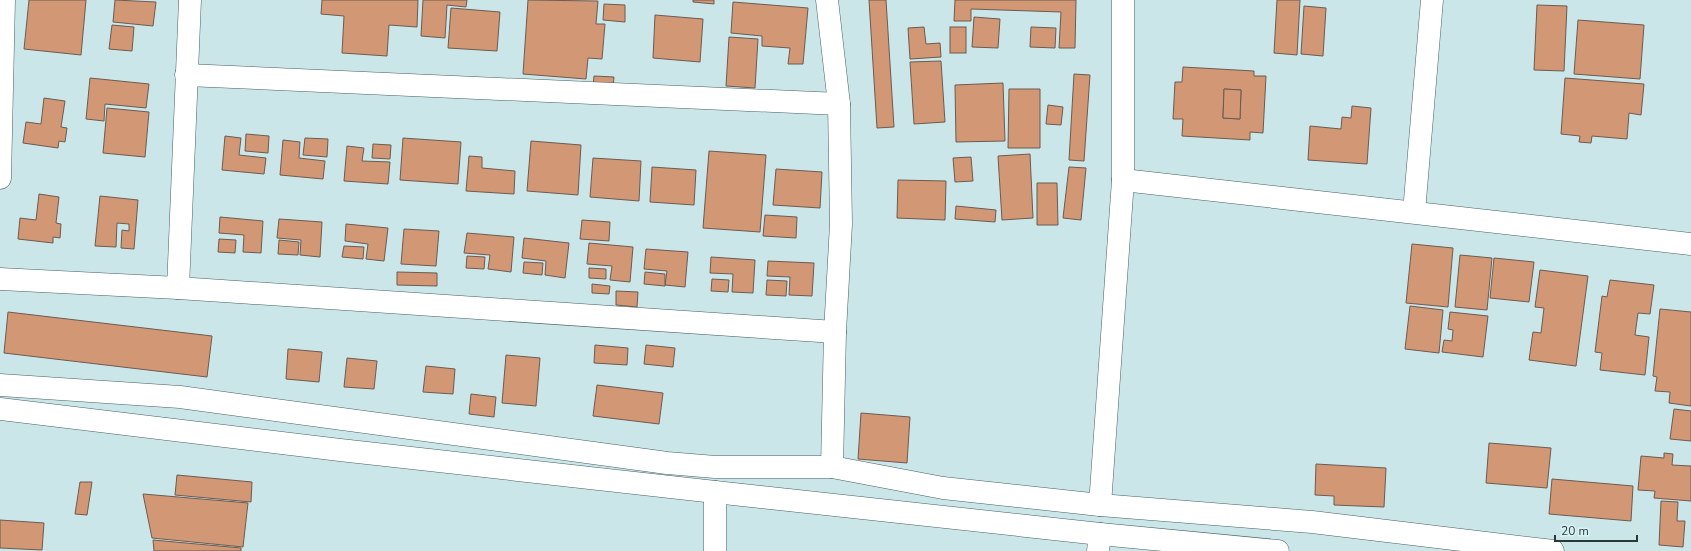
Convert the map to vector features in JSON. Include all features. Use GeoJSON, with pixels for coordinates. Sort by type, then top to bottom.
{"type":"FeatureCollection","features":[{"type":"Feature","properties":{"kind":"street"},"geometry":{"type":"LineString","coordinates":[[0,178],[1,80],[4,0]]}},
{"type":"Feature","properties":{"kind":"street"},"geometry":{"type":"LineString","coordinates":[[178,288],[190,0]]}},
{"type":"Feature","properties":{"kind":"street"},"geometry":{"type":"LineString","coordinates":[[827,0],[839,104],[841,224],[835,332],[832,468]]}},
{"type":"Feature","properties":{"kind":"street"},"geometry":{"type":"LineString","coordinates":[[1100,505],[1123,180],[1123,0]]}},
{"type":"Feature","properties":{"kind":"street"},"geometry":{"type":"LineString","coordinates":[[1414,212],[1432,0]]}},
{"type":"Feature","properties":{"kind":"street"},"geometry":{"type":"LineString","coordinates":[[186,75],[839,104]]}},
{"type":"Feature","properties":{"kind":"street"},"geometry":{"type":"LineString","coordinates":[[1123,180],[1691,244]]}},
{"type":"Feature","properties":{"kind":"street"},"geometry":{"type":"LineString","coordinates":[[0,279],[178,288],[835,332]]}},
{"type":"Feature","properties":{"kind":"street"},"geometry":{"type":"LineString","coordinates":[[0,385],[180,397],[667,463],[715,467],[832,468],[943,488],[1100,505],[1312,522],[1553,551]]}},
{"type":"Feature","properties":{"kind":"street"},"geometry":{"type":"LineString","coordinates":[[0,409],[340,450],[714,492],[1099,542],[1278,551]]}},
{"type":"Feature","properties":{"kind":"street"},"geometry":{"type":"LineString","coordinates":[[714,492],[715,551]]}},
{"type":"Feature","properties":{"kind":"building"},"geometry":{"type":"Polygon","coordinates":[[[29,0],[86,0],[81,55],[24,49],[29,0]]]}},
{"type":"Feature","properties":{"kind":"building"},"geometry":{"type":"Polygon","coordinates":[[[115,0],[156,2],[153,26],[113,22],[115,0]]]}},
{"type":"Feature","properties":{"kind":"building"},"geometry":{"type":"Polygon","coordinates":[[[322,0],[418,0],[417,27],[389,25],[387,56],[342,53],[344,16],[321,14],[322,0]]]}},
{"type":"Feature","properties":{"kind":"building"},"geometry":{"type":"Polygon","coordinates":[[[423,0],[467,0],[466,7],[447,5],[445,38],[421,36],[423,0]]]}},
{"type":"Feature","properties":{"kind":"building"},"geometry":{"type":"Polygon","coordinates":[[[528,0],[598,1],[596,24],[605,24],[602,59],[588,58],[586,79],[523,74],[528,0]]]}},
{"type":"Feature","properties":{"kind":"building"},"geometry":{"type":"Polygon","coordinates":[[[693,0],[714,0],[714,4],[693,2],[693,0]]]}},
{"type":"Feature","properties":{"kind":"building"},"geometry":{"type":"Polygon","coordinates":[[[869,0],[886,0],[894,127],[877,128],[869,0]]]}},
{"type":"Feature","properties":{"kind":"building"},"geometry":{"type":"Polygon","coordinates":[[[955,0],[1076,0],[1075,48],[1059,48],[1061,12],[971,9],[971,21],[954,21],[955,0]]]}},
{"type":"Feature","properties":{"kind":"building"},"geometry":{"type":"Polygon","coordinates":[[[1277,0],[1300,0],[1297,55],[1274,53],[1277,0]]]}},
{"type":"Feature","properties":{"kind":"building"},"geometry":{"type":"Polygon","coordinates":[[[733,2],[808,8],[803,64],[788,64],[790,48],[762,46],[762,36],[731,33],[733,2]]]}},
{"type":"Feature","properties":{"kind":"building"},"geometry":{"type":"Polygon","coordinates":[[[604,4],[625,5],[625,22],[603,20],[604,4]]]}},
{"type":"Feature","properties":{"kind":"building"},"geometry":{"type":"Polygon","coordinates":[[[1537,5],[1567,6],[1564,71],[1534,70],[1537,5]]]}},
{"type":"Feature","properties":{"kind":"building"},"geometry":{"type":"Polygon","coordinates":[[[1304,6],[1326,8],[1323,56],[1301,54],[1304,6]]]}},
{"type":"Feature","properties":{"kind":"building"},"geometry":{"type":"Polygon","coordinates":[[[451,8],[500,12],[497,51],[448,48],[451,8]]]}},
{"type":"Feature","properties":{"kind":"building"},"geometry":{"type":"Polygon","coordinates":[[[655,15],[703,19],[700,62],[653,58],[655,15]]]}},
{"type":"Feature","properties":{"kind":"building"},"geometry":{"type":"Polygon","coordinates":[[[974,17],[1000,19],[998,48],[972,47],[974,17]]]}},
{"type":"Feature","properties":{"kind":"building"},"geometry":{"type":"Polygon","coordinates":[[[1578,20],[1644,25],[1640,79],[1574,74],[1578,20]]]}},
{"type":"Feature","properties":{"kind":"building"},"geometry":{"type":"Polygon","coordinates":[[[112,25],[134,27],[132,51],[109,49],[112,25]]]}},
{"type":"Feature","properties":{"kind":"building"},"geometry":{"type":"Polygon","coordinates":[[[924,27],[926,44],[940,43],[941,57],[910,59],[908,28],[924,27]]]}},
{"type":"Feature","properties":{"kind":"building"},"geometry":{"type":"Polygon","coordinates":[[[950,27],[966,27],[966,53],[950,53],[950,27]]]}},
{"type":"Feature","properties":{"kind":"building"},"geometry":{"type":"Polygon","coordinates":[[[1031,27],[1056,28],[1055,48],[1030,47],[1031,27]]]}},
{"type":"Feature","properties":{"kind":"building"},"geometry":{"type":"Polygon","coordinates":[[[729,37],[758,39],[755,88],[726,86],[729,37]]]}},
{"type":"Feature","properties":{"kind":"building"},"geometry":{"type":"Polygon","coordinates":[[[941,61],[945,122],[914,124],[910,62],[941,61]]]}},
{"type":"Feature","properties":{"kind":"building"},"geometry":{"type":"Polygon","coordinates":[[[1183,67],[1254,71],[1254,76],[1266,76],[1263,133],[1250,132],[1250,140],[1182,136],[1183,119],[1173,119],[1175,82],[1182,82],[1183,67]],[[1224,89],[1223,118],[1240,119],[1241,90],[1224,89]]]}},
{"type":"Feature","properties":{"kind":"building"},"geometry":{"type":"Polygon","coordinates":[[[1074,74],[1090,75],[1084,161],[1069,160],[1074,74]]]}},
{"type":"Feature","properties":{"kind":"building"},"geometry":{"type":"Polygon","coordinates":[[[594,76],[614,77],[613,88],[593,87],[594,76]]]}},
{"type":"Feature","properties":{"kind":"building"},"geometry":{"type":"Polygon","coordinates":[[[90,78],[149,84],[146,108],[105,104],[104,121],[86,119],[90,78]]]}},
{"type":"Feature","properties":{"kind":"building"},"geometry":{"type":"Polygon","coordinates":[[[1565,78],[1644,84],[1641,115],[1629,113],[1627,139],[1592,136],[1591,143],[1579,142],[1580,136],[1561,134],[1565,78]]]}},
{"type":"Feature","properties":{"kind":"building"},"geometry":{"type":"Polygon","coordinates":[[[1003,83],[1005,141],[956,142],[955,85],[1003,83]]]}},
{"type":"Feature","properties":{"kind":"building"},"geometry":{"type":"Polygon","coordinates":[[[1009,89],[1040,89],[1040,148],[1008,148],[1009,89]]]}},
{"type":"Feature","properties":{"kind":"building"},"geometry":{"type":"Polygon","coordinates":[[[1224,89],[1241,90],[1240,119],[1223,118],[1224,89]]]}},
{"type":"Feature","properties":{"kind":"building"},"geometry":{"type":"Polygon","coordinates":[[[44,98],[65,101],[61,127],[67,128],[65,142],[59,141],[58,148],[23,143],[26,122],[41,124],[44,98]]]}},
{"type":"Feature","properties":{"kind":"building"},"geometry":{"type":"Polygon","coordinates":[[[1048,105],[1063,107],[1061,125],[1046,124],[1048,105]]]}},
{"type":"Feature","properties":{"kind":"building"},"geometry":{"type":"Polygon","coordinates":[[[1352,106],[1371,108],[1367,164],[1308,160],[1310,126],[1341,129],[1342,117],[1351,118],[1352,106]]]}},
{"type":"Feature","properties":{"kind":"building"},"geometry":{"type":"Polygon","coordinates":[[[107,108],[149,112],[145,157],[103,153],[107,108]]]}},
{"type":"Feature","properties":{"kind":"building"},"geometry":{"type":"Polygon","coordinates":[[[246,134],[269,136],[268,153],[245,151],[246,134]]]}},
{"type":"Feature","properties":{"kind":"building"},"geometry":{"type":"Polygon","coordinates":[[[225,136],[241,138],[239,155],[266,158],[264,174],[222,170],[225,136]]]}},
{"type":"Feature","properties":{"kind":"building"},"geometry":{"type":"Polygon","coordinates":[[[305,138],[328,139],[327,157],[303,155],[305,138]]]}},
{"type":"Feature","properties":{"kind":"building"},"geometry":{"type":"Polygon","coordinates":[[[403,138],[461,142],[458,184],[400,180],[403,138]]]}},
{"type":"Feature","properties":{"kind":"building"},"geometry":{"type":"Polygon","coordinates":[[[283,140],[300,142],[299,158],[325,161],[323,179],[280,175],[283,140]]]}},
{"type":"Feature","properties":{"kind":"building"},"geometry":{"type":"Polygon","coordinates":[[[531,141],[581,145],[578,195],[527,191],[531,141]]]}},
{"type":"Feature","properties":{"kind":"building"},"geometry":{"type":"Polygon","coordinates":[[[373,144],[391,145],[390,159],[372,158],[373,144]]]}},
{"type":"Feature","properties":{"kind":"building"},"geometry":{"type":"Polygon","coordinates":[[[347,146],[364,148],[362,161],[390,162],[388,184],[344,181],[347,146]]]}},
{"type":"Feature","properties":{"kind":"building"},"geometry":{"type":"Polygon","coordinates":[[[709,151],[766,155],[760,232],[703,228],[709,151]]]}},
{"type":"Feature","properties":{"kind":"building"},"geometry":{"type":"Polygon","coordinates":[[[1030,154],[1033,218],[1002,220],[998,156],[1030,154]]]}},
{"type":"Feature","properties":{"kind":"building"},"geometry":{"type":"Polygon","coordinates":[[[469,156],[482,157],[482,168],[515,171],[514,194],[466,191],[469,156]]]}},
{"type":"Feature","properties":{"kind":"building"},"geometry":{"type":"Polygon","coordinates":[[[971,157],[973,181],[955,182],[953,158],[971,157]]]}},
{"type":"Feature","properties":{"kind":"building"},"geometry":{"type":"Polygon","coordinates":[[[593,158],[641,161],[639,201],[590,197],[593,158]]]}},
{"type":"Feature","properties":{"kind":"building"},"geometry":{"type":"Polygon","coordinates":[[[652,167],[696,170],[694,205],[650,202],[652,167]]]}},
{"type":"Feature","properties":{"kind":"building"},"geometry":{"type":"Polygon","coordinates":[[[1069,167],[1086,168],[1081,220],[1063,218],[1069,167]]]}},
{"type":"Feature","properties":{"kind":"building"},"geometry":{"type":"Polygon","coordinates":[[[776,169],[822,172],[820,208],[773,205],[776,169]]]}},
{"type":"Feature","properties":{"kind":"building"},"geometry":{"type":"Polygon","coordinates":[[[898,180],[946,181],[945,220],[897,218],[898,180]]]}},
{"type":"Feature","properties":{"kind":"building"},"geometry":{"type":"Polygon","coordinates":[[[1037,183],[1057,183],[1058,225],[1037,225],[1037,183]]]}},
{"type":"Feature","properties":{"kind":"building"},"geometry":{"type":"Polygon","coordinates":[[[39,194],[59,197],[56,223],[61,224],[60,238],[53,237],[53,243],[18,239],[20,218],[36,220],[39,194]]]}},
{"type":"Feature","properties":{"kind":"building"},"geometry":{"type":"Polygon","coordinates":[[[100,196],[138,200],[134,249],[121,248],[122,230],[129,231],[129,224],[117,223],[116,247],[95,246],[100,196]]]}},
{"type":"Feature","properties":{"kind":"building"},"geometry":{"type":"Polygon","coordinates":[[[956,206],[996,210],[995,222],[955,219],[956,206]]]}},
{"type":"Feature","properties":{"kind":"building"},"geometry":{"type":"Polygon","coordinates":[[[765,215],[797,217],[796,238],[763,236],[765,215]]]}},
{"type":"Feature","properties":{"kind":"building"},"geometry":{"type":"Polygon","coordinates":[[[220,217],[263,221],[261,253],[243,252],[244,235],[219,233],[220,217]]]}},
{"type":"Feature","properties":{"kind":"building"},"geometry":{"type":"Polygon","coordinates":[[[279,219],[322,222],[320,257],[300,255],[301,240],[277,238],[279,219]]]}},
{"type":"Feature","properties":{"kind":"building"},"geometry":{"type":"Polygon","coordinates":[[[582,220],[610,222],[609,241],[580,239],[582,220]]]}},
{"type":"Feature","properties":{"kind":"building"},"geometry":{"type":"Polygon","coordinates":[[[346,224],[388,228],[384,261],[366,259],[368,244],[345,241],[346,224]]]}},
{"type":"Feature","properties":{"kind":"building"},"geometry":{"type":"Polygon","coordinates":[[[404,229],[439,231],[436,266],[401,264],[404,229]]]}},
{"type":"Feature","properties":{"kind":"building"},"geometry":{"type":"Polygon","coordinates":[[[467,233],[514,237],[511,272],[488,269],[490,255],[464,253],[467,233]]]}},
{"type":"Feature","properties":{"kind":"building"},"geometry":{"type":"Polygon","coordinates":[[[524,238],[569,243],[565,278],[545,275],[546,261],[522,258],[524,238]]]}},
{"type":"Feature","properties":{"kind":"building"},"geometry":{"type":"Polygon","coordinates":[[[219,239],[236,240],[235,253],[218,252],[219,239]]]}},
{"type":"Feature","properties":{"kind":"building"},"geometry":{"type":"Polygon","coordinates":[[[279,240],[299,242],[298,255],[278,254],[279,240]]]}},
{"type":"Feature","properties":{"kind":"building"},"geometry":{"type":"Polygon","coordinates":[[[589,243],[633,247],[630,282],[610,280],[612,266],[587,264],[589,243]]]}},
{"type":"Feature","properties":{"kind":"building"},"geometry":{"type":"Polygon","coordinates":[[[1412,244],[1453,248],[1448,307],[1406,303],[1412,244]]]}},
{"type":"Feature","properties":{"kind":"building"},"geometry":{"type":"Polygon","coordinates":[[[344,246],[364,247],[363,259],[342,257],[344,246]]]}},
{"type":"Feature","properties":{"kind":"building"},"geometry":{"type":"Polygon","coordinates":[[[646,249],[688,252],[685,287],[665,285],[667,271],[644,269],[646,249]]]}},
{"type":"Feature","properties":{"kind":"building"},"geometry":{"type":"Polygon","coordinates":[[[1460,255],[1492,258],[1487,310],[1455,307],[1460,255]]]}},
{"type":"Feature","properties":{"kind":"building"},"geometry":{"type":"Polygon","coordinates":[[[467,256],[485,257],[484,269],[466,268],[467,256]]]}},
{"type":"Feature","properties":{"kind":"building"},"geometry":{"type":"Polygon","coordinates":[[[711,257],[755,260],[753,293],[732,292],[733,274],[710,273],[711,257]]]}},
{"type":"Feature","properties":{"kind":"building"},"geometry":{"type":"Polygon","coordinates":[[[1494,258],[1534,262],[1529,302],[1490,298],[1494,258]]]}},
{"type":"Feature","properties":{"kind":"building"},"geometry":{"type":"Polygon","coordinates":[[[768,261],[814,263],[812,296],[789,295],[790,277],[767,276],[768,261]]]}},
{"type":"Feature","properties":{"kind":"building"},"geometry":{"type":"Polygon","coordinates":[[[524,262],[543,263],[542,275],[523,273],[524,262]]]}},
{"type":"Feature","properties":{"kind":"building"},"geometry":{"type":"Polygon","coordinates":[[[589,268],[606,269],[606,279],[589,278],[589,268]]]}},
{"type":"Feature","properties":{"kind":"building"},"geometry":{"type":"Polygon","coordinates":[[[1540,270],[1588,276],[1576,366],[1529,360],[1533,332],[1541,333],[1544,308],[1535,307],[1540,270]]]}},
{"type":"Feature","properties":{"kind":"building"},"geometry":{"type":"Polygon","coordinates":[[[397,272],[437,273],[437,286],[397,285],[397,272]]]}},
{"type":"Feature","properties":{"kind":"building"},"geometry":{"type":"Polygon","coordinates":[[[645,272],[665,274],[665,286],[644,284],[645,272]]]}},
{"type":"Feature","properties":{"kind":"building"},"geometry":{"type":"Polygon","coordinates":[[[712,279],[729,280],[728,292],[711,291],[712,279]]]}},
{"type":"Feature","properties":{"kind":"building"},"geometry":{"type":"Polygon","coordinates":[[[767,280],[787,281],[786,296],[766,295],[767,280]]]}},
{"type":"Feature","properties":{"kind":"building"},"geometry":{"type":"Polygon","coordinates":[[[1610,280],[1654,285],[1650,314],[1638,313],[1635,335],[1649,337],[1645,375],[1600,370],[1602,353],[1595,352],[1602,296],[1607,297],[1610,280]]]}},
{"type":"Feature","properties":{"kind":"building"},"geometry":{"type":"Polygon","coordinates":[[[592,284],[610,286],[609,294],[592,293],[592,284]]]}},
{"type":"Feature","properties":{"kind":"building"},"geometry":{"type":"Polygon","coordinates":[[[616,291],[638,292],[637,307],[616,305],[616,291]]]}},
{"type":"Feature","properties":{"kind":"building"},"geometry":{"type":"Polygon","coordinates":[[[1410,306],[1443,310],[1439,353],[1405,349],[1410,306]]]}},
{"type":"Feature","properties":{"kind":"building"},"geometry":{"type":"Polygon","coordinates":[[[1660,309],[1691,312],[1691,406],[1669,403],[1670,392],[1655,391],[1657,377],[1653,376],[1660,309]]]}},
{"type":"Feature","properties":{"kind":"building"},"geometry":{"type":"Polygon","coordinates":[[[8,312],[212,336],[207,377],[4,353],[8,312]]]}},
{"type":"Feature","properties":{"kind":"building"},"geometry":{"type":"Polygon","coordinates":[[[1450,312],[1488,316],[1483,357],[1442,352],[1444,340],[1452,341],[1453,330],[1448,329],[1450,312]]]}},
{"type":"Feature","properties":{"kind":"building"},"geometry":{"type":"Polygon","coordinates":[[[595,345],[628,348],[627,365],[594,363],[595,345]]]}},
{"type":"Feature","properties":{"kind":"building"},"geometry":{"type":"Polygon","coordinates":[[[646,345],[675,348],[673,367],[644,364],[646,345]]]}},
{"type":"Feature","properties":{"kind":"building"},"geometry":{"type":"Polygon","coordinates":[[[288,349],[322,352],[319,382],[286,379],[288,349]]]}},
{"type":"Feature","properties":{"kind":"building"},"geometry":{"type":"Polygon","coordinates":[[[506,355],[540,358],[536,406],[502,403],[506,355]]]}},
{"type":"Feature","properties":{"kind":"building"},"geometry":{"type":"Polygon","coordinates":[[[347,358],[377,361],[374,389],[344,387],[347,358]]]}},
{"type":"Feature","properties":{"kind":"building"},"geometry":{"type":"Polygon","coordinates":[[[426,366],[455,369],[453,394],[423,392],[426,366]]]}},
{"type":"Feature","properties":{"kind":"building"},"geometry":{"type":"Polygon","coordinates":[[[597,385],[663,393],[659,424],[593,416],[597,385]]]}},
{"type":"Feature","properties":{"kind":"building"},"geometry":{"type":"Polygon","coordinates":[[[471,394],[496,397],[494,417],[469,414],[471,394]]]}},
{"type":"Feature","properties":{"kind":"building"},"geometry":{"type":"Polygon","coordinates":[[[1674,409],[1691,411],[1691,441],[1670,439],[1674,409]]]}},
{"type":"Feature","properties":{"kind":"building"},"geometry":{"type":"Polygon","coordinates":[[[861,413],[910,417],[907,463],[858,459],[861,413]]]}},
{"type":"Feature","properties":{"kind":"building"},"geometry":{"type":"Polygon","coordinates":[[[1489,443],[1551,448],[1547,488],[1486,483],[1489,443]]]}},
{"type":"Feature","properties":{"kind":"building"},"geometry":{"type":"Polygon","coordinates":[[[1664,453],[1673,454],[1672,465],[1691,466],[1691,501],[1654,498],[1655,491],[1638,490],[1641,456],[1664,458],[1664,453]]]}},
{"type":"Feature","properties":{"kind":"building"},"geometry":{"type":"Polygon","coordinates":[[[1316,464],[1386,468],[1384,507],[1334,505],[1334,496],[1315,495],[1316,464]]]}},
{"type":"Feature","properties":{"kind":"building"},"geometry":{"type":"Polygon","coordinates":[[[177,475],[252,482],[251,502],[175,495],[177,475]]]}},
{"type":"Feature","properties":{"kind":"building"},"geometry":{"type":"Polygon","coordinates":[[[1552,479],[1633,486],[1631,521],[1549,514],[1552,479]]]}},
{"type":"Feature","properties":{"kind":"building"},"geometry":{"type":"Polygon","coordinates":[[[80,482],[92,482],[87,515],[75,514],[80,482]]]}},
{"type":"Feature","properties":{"kind":"building"},"geometry":{"type":"Polygon","coordinates":[[[143,494],[248,503],[243,547],[152,538],[143,494]]]}},
{"type":"Feature","properties":{"kind":"building"},"geometry":{"type":"Polygon","coordinates":[[[1661,501],[1678,502],[1677,521],[1685,521],[1683,547],[1659,545],[1661,501]]]}},
{"type":"Feature","properties":{"kind":"building"},"geometry":{"type":"Polygon","coordinates":[[[0,520],[44,523],[42,550],[0,548],[0,520]]]}},
{"type":"Feature","properties":{"kind":"building"},"geometry":{"type":"Polygon","coordinates":[[[153,540],[241,548],[241,551],[154,551],[153,540]]]}}]}
